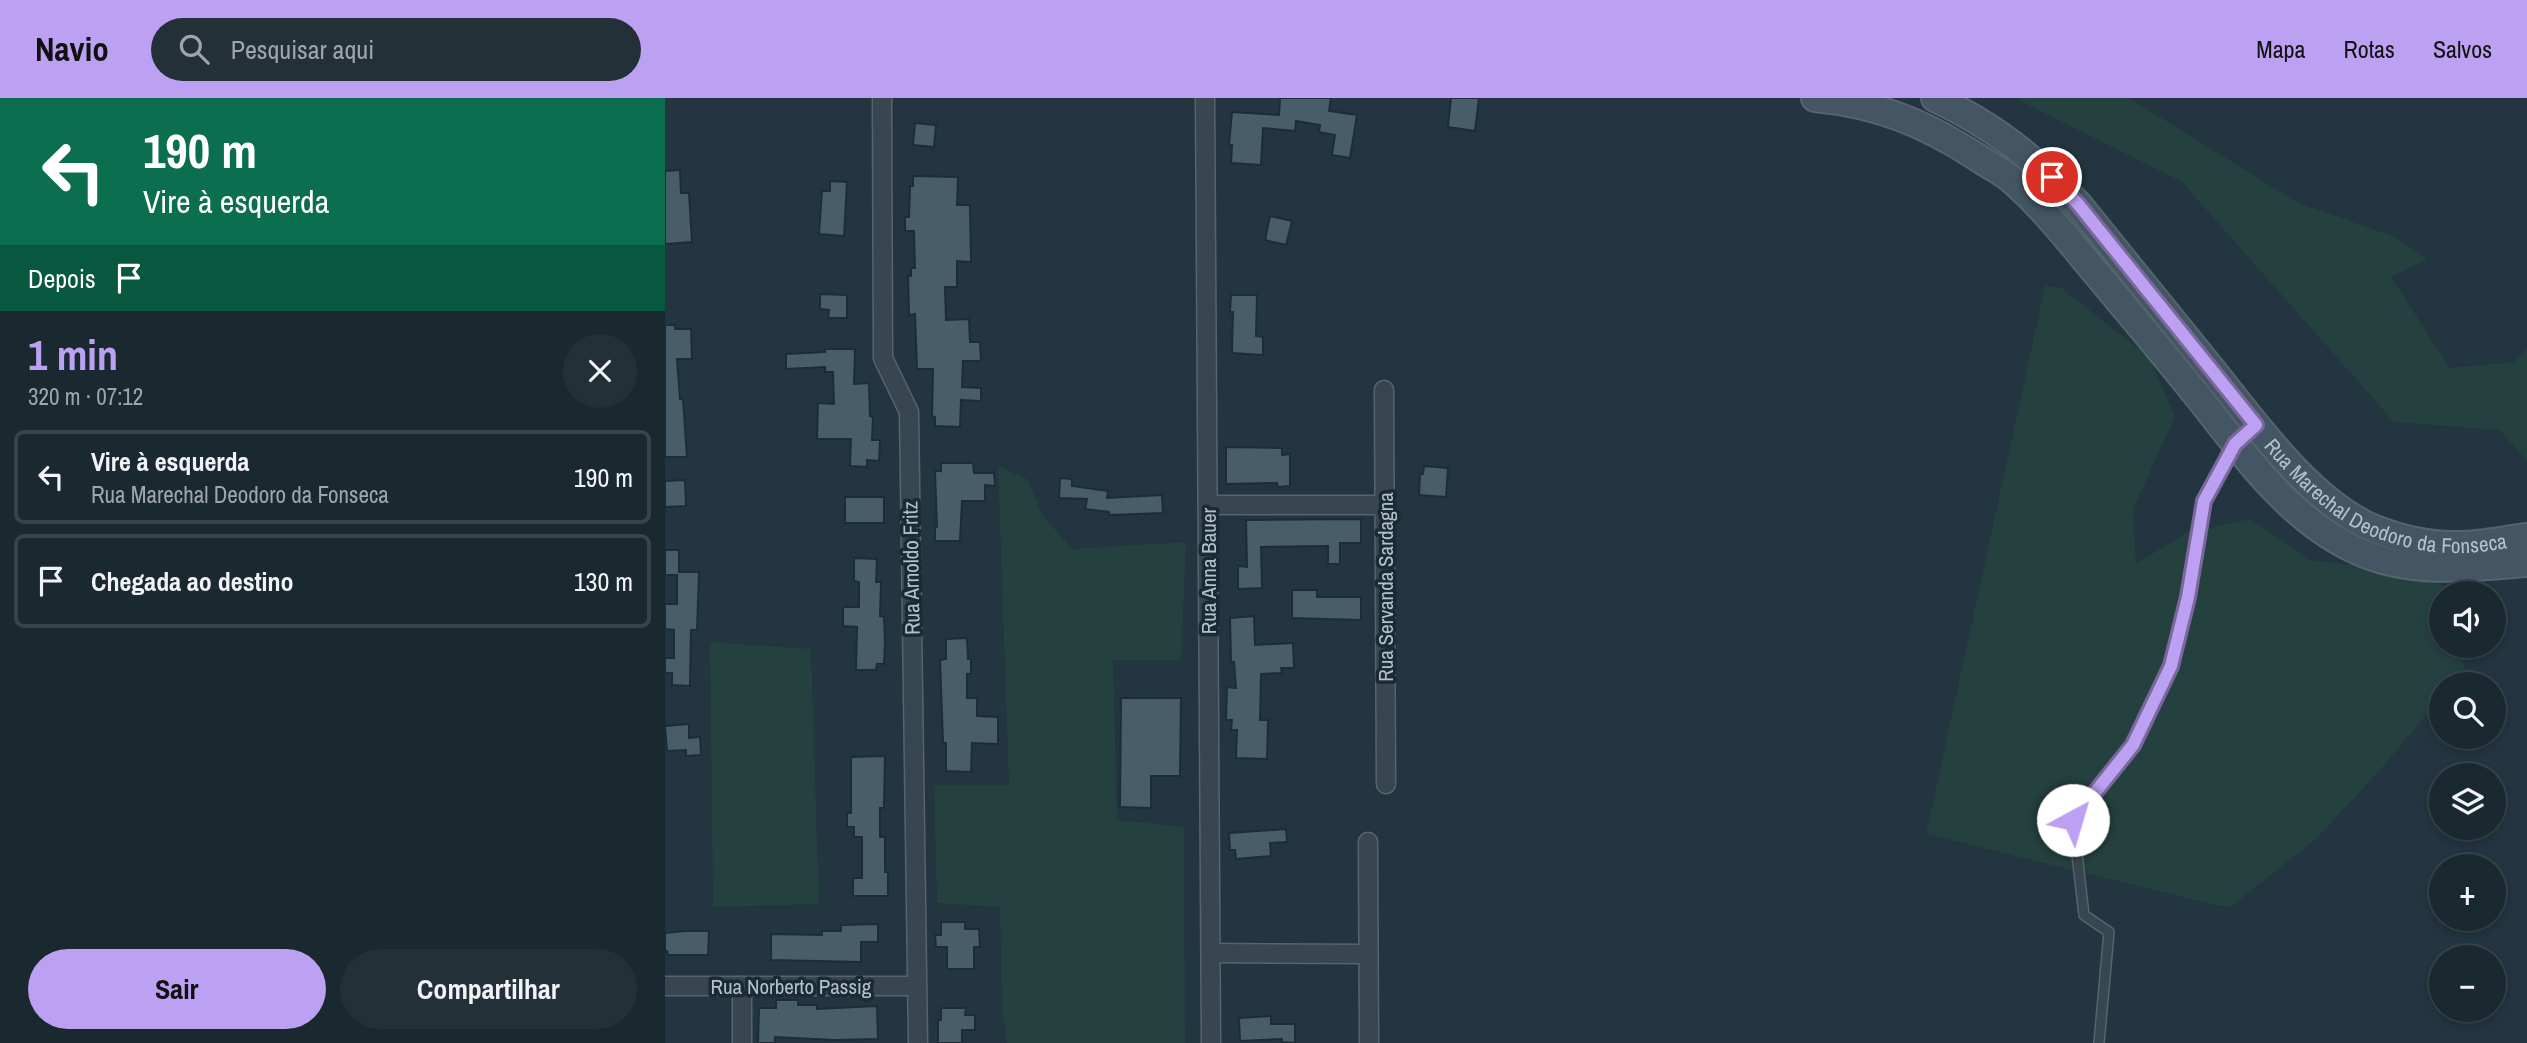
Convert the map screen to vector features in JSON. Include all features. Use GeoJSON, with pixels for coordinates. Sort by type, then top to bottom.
{"type":"FeatureCollection","features":[{"type":"Feature","properties":{"kind":"main road","name":"Rua Marechal Deodoro da Fonseca"},"geometry":{"type":"LineString","coordinates":[[1815,98],[1843,100],[1918,123],[1949,139],[2011,179],[2034,202],[2283,498],[2310,522],[2342,543],[2365,554],[2396,563],[2438,568],[2527,563]]}},
{"type":"Feature","properties":{"kind":"main road"},"geometry":{"type":"LineString","coordinates":[[1918,123],[1929,98]]}},
{"type":"Feature","properties":{"kind":"main road","name":"Rua Marechal Deodoro da Fonseca"},"geometry":{"type":"LineString","coordinates":[[1935,98],[1987,126],[2021,149],[2052,177],[2078,204],[2256,425],[2314,489],[2346,514],[2373,528],[2402,538],[2453,545],[2527,537]]}},
{"type":"Feature","properties":{"kind":"main road"},"geometry":{"type":"LineString","coordinates":[[2235,444],[2256,425]]}},
{"type":"Feature","properties":{"kind":"street","name":"Rua Arnoldo Fritz"},"geometry":{"type":"LineString","coordinates":[[882,98],[883,358],[909,412],[918,1043]]}},
{"type":"Feature","properties":{"kind":"street","name":"Rua Anna Bauer"},"geometry":{"type":"LineString","coordinates":[[1205,98],[1212,1043]]}},
{"type":"Feature","properties":{"kind":"street","name":"Rua Servanda Sardagna"},"geometry":{"type":"LineString","coordinates":[[1384,390],[1385,784]]}},
{"type":"Feature","properties":{"kind":"street"},"geometry":{"type":"LineString","coordinates":[[1207,505],[1384,505]]}},
{"type":"Feature","properties":{"kind":"street"},"geometry":{"type":"LineString","coordinates":[[1368,842],[1369,1043]]}},
{"type":"Feature","properties":{"kind":"street"},"geometry":{"type":"LineString","coordinates":[[1211,953],[1368,954]]}},
{"type":"Feature","properties":{"kind":"street","name":"Rua Norberto Passig"},"geometry":{"type":"LineString","coordinates":[[665,986],[917,986]]}},
{"type":"Feature","properties":{"kind":"street"},"geometry":{"type":"LineString","coordinates":[[742,986],[742,1043]]}},
{"type":"Feature","properties":{"kind":"lane"},"geometry":{"type":"LineString","coordinates":[[2099,1043],[2109,932],[2084,915],[2073,820],[2133,745],[2171,666],[2188,597],[2204,501],[2235,444]]}},
{"type":"Feature","properties":{"kind":"green space"},"geometry":{"type":"Polygon","coordinates":[[[2015,98],[2129,98],[2298,203],[2393,236],[2428,259],[2391,277],[2450,368],[2514,362],[2527,348],[2527,461],[2500,430],[2394,422],[2181,181],[2015,98]]]}},
{"type":"Feature","properties":{"kind":"green space"},"geometry":{"type":"Polygon","coordinates":[[[2045,286],[2060,287],[2149,357],[2175,417],[2133,509],[2136,564],[2186,533],[2251,519],[2309,560],[2440,575],[2442,581],[2429,581],[2429,658],[2462,658],[2465,669],[2462,672],[2429,672],[2429,711],[2380,770],[2316,839],[2229,908],[1926,834],[2045,286]]]}},
{"type":"Feature","properties":{"kind":"green space"},"geometry":{"type":"Polygon","coordinates":[[[998,466],[1027,479],[1043,516],[1072,549],[1186,542],[1181,660],[1113,660],[1117,820],[1184,827],[1185,1043],[1007,1043],[1002,1010],[1000,907],[937,903],[934,785],[1009,785],[998,466]]]}},
{"type":"Feature","properties":{"kind":"green space"},"geometry":{"type":"Polygon","coordinates":[[[710,642],[811,649],[819,904],[713,907],[710,642]]]}},
{"type":"Feature","properties":{"kind":"building"},"geometry":{"type":"Polygon","coordinates":[[[1280,98],[1331,98],[1329,111],[1357,115],[1350,158],[1332,155],[1335,135],[1319,132],[1320,125],[1296,121],[1295,131],[1263,128],[1261,165],[1231,163],[1232,145],[1229,145],[1232,112],[1279,115],[1280,98]]]}},
{"type":"Feature","properties":{"kind":"building"},"geometry":{"type":"Polygon","coordinates":[[[1451,98],[1479,98],[1475,131],[1448,127],[1451,98]]]}},
{"type":"Feature","properties":{"kind":"building"},"geometry":{"type":"Polygon","coordinates":[[[915,123],[936,125],[934,147],[913,145],[915,123]]]}},
{"type":"Feature","properties":{"kind":"building"},"geometry":{"type":"Polygon","coordinates":[[[680,170],[681,193],[689,193],[692,242],[665,244],[665,171],[680,170]]]}},
{"type":"Feature","properties":{"kind":"building"},"geometry":{"type":"Polygon","coordinates":[[[913,176],[958,177],[957,205],[970,205],[971,262],[957,261],[957,287],[945,287],[946,320],[969,319],[970,342],[980,342],[981,361],[963,361],[962,387],[981,388],[981,401],[961,400],[960,427],[935,426],[935,417],[932,416],[933,369],[917,369],[915,314],[909,315],[908,276],[911,276],[911,268],[915,268],[914,231],[905,231],[913,176]]]}},
{"type":"Feature","properties":{"kind":"building"},"geometry":{"type":"Polygon","coordinates":[[[830,181],[847,182],[844,236],[819,234],[822,191],[830,191],[830,181]]]}},
{"type":"Feature","properties":{"kind":"building"},"geometry":{"type":"Polygon","coordinates":[[[1270,216],[1292,221],[1286,245],[1265,240],[1270,216]]]}},
{"type":"Feature","properties":{"kind":"building"},"geometry":{"type":"Polygon","coordinates":[[[820,294],[847,295],[847,318],[828,318],[829,310],[820,309],[820,294]]]}},
{"type":"Feature","properties":{"kind":"building"},"geometry":{"type":"Polygon","coordinates":[[[1231,295],[1257,295],[1256,336],[1263,337],[1263,355],[1232,353],[1231,295]]]}},
{"type":"Feature","properties":{"kind":"building"},"geometry":{"type":"Polygon","coordinates":[[[665,325],[675,325],[675,329],[691,329],[692,359],[677,359],[687,457],[665,457],[665,325]]]}},
{"type":"Feature","properties":{"kind":"building"},"geometry":{"type":"Polygon","coordinates":[[[825,349],[855,349],[854,384],[869,383],[870,416],[873,417],[872,440],[880,440],[879,461],[867,460],[867,467],[850,466],[851,439],[817,439],[818,403],[834,404],[833,372],[825,372],[825,367],[786,369],[786,354],[825,352],[825,349]]]}},
{"type":"Feature","properties":{"kind":"building"},"geometry":{"type":"Polygon","coordinates":[[[1226,447],[1282,448],[1282,455],[1290,454],[1290,486],[1278,487],[1277,483],[1226,484],[1226,447]]]}},
{"type":"Feature","properties":{"kind":"building"},"geometry":{"type":"Polygon","coordinates":[[[941,463],[973,463],[974,473],[994,473],[995,486],[985,485],[985,501],[962,501],[960,541],[935,541],[935,471],[941,471],[941,463]]]}},
{"type":"Feature","properties":{"kind":"building"},"geometry":{"type":"Polygon","coordinates":[[[1424,466],[1448,468],[1446,497],[1419,495],[1420,474],[1423,474],[1424,466]]]}},
{"type":"Feature","properties":{"kind":"building"},"geometry":{"type":"Polygon","coordinates":[[[1060,478],[1072,479],[1072,486],[1108,491],[1107,498],[1162,495],[1163,513],[1109,515],[1109,512],[1085,509],[1087,499],[1059,498],[1060,478]]]}},
{"type":"Feature","properties":{"kind":"building"},"geometry":{"type":"Polygon","coordinates":[[[685,480],[686,506],[665,507],[665,481],[685,480]]]}},
{"type":"Feature","properties":{"kind":"building"},"geometry":{"type":"Polygon","coordinates":[[[845,497],[884,497],[884,523],[845,523],[845,497]]]}},
{"type":"Feature","properties":{"kind":"building"},"geometry":{"type":"Polygon","coordinates":[[[1361,519],[1361,543],[1340,543],[1340,564],[1328,564],[1328,546],[1261,547],[1262,588],[1238,589],[1238,566],[1247,567],[1246,520],[1361,519]]]}},
{"type":"Feature","properties":{"kind":"building"},"geometry":{"type":"Polygon","coordinates":[[[665,550],[679,550],[679,572],[699,572],[697,630],[691,630],[690,686],[672,685],[672,673],[665,673],[665,658],[674,658],[674,630],[665,629],[665,604],[677,604],[677,575],[665,575],[665,550]]]}},
{"type":"Feature","properties":{"kind":"building"},"geometry":{"type":"Polygon","coordinates":[[[854,558],[877,559],[876,582],[881,582],[880,616],[884,617],[885,642],[884,664],[877,664],[876,670],[856,670],[857,627],[843,626],[843,607],[859,607],[859,582],[854,581],[854,558]]]}},
{"type":"Feature","properties":{"kind":"building"},"geometry":{"type":"Polygon","coordinates":[[[1292,590],[1317,590],[1317,597],[1361,597],[1361,620],[1292,618],[1292,590]]]}},
{"type":"Feature","properties":{"kind":"building"},"geometry":{"type":"Polygon","coordinates":[[[1254,616],[1255,645],[1293,643],[1294,668],[1281,668],[1282,673],[1261,674],[1260,720],[1268,720],[1267,759],[1236,758],[1237,730],[1231,730],[1232,720],[1226,720],[1227,687],[1236,688],[1234,662],[1231,662],[1230,618],[1254,616]]]}},
{"type":"Feature","properties":{"kind":"building"},"geometry":{"type":"Polygon","coordinates":[[[967,638],[971,674],[967,674],[967,698],[977,698],[977,716],[998,717],[998,744],[972,743],[971,772],[946,771],[940,660],[946,659],[946,639],[967,638]]]}},
{"type":"Feature","properties":{"kind":"building"},"geometry":{"type":"Polygon","coordinates":[[[1121,698],[1181,698],[1180,776],[1151,776],[1151,808],[1120,807],[1121,698]]]}},
{"type":"Feature","properties":{"kind":"building"},"geometry":{"type":"Polygon","coordinates":[[[689,724],[689,738],[700,737],[701,755],[686,756],[686,750],[667,751],[665,726],[689,724]]]}},
{"type":"Feature","properties":{"kind":"building"},"geometry":{"type":"Polygon","coordinates":[[[885,756],[884,808],[880,808],[880,837],[885,837],[888,896],[853,896],[853,878],[862,878],[862,837],[854,837],[854,827],[847,827],[847,813],[851,813],[851,757],[885,756]]]}},
{"type":"Feature","properties":{"kind":"building"},"geometry":{"type":"Polygon","coordinates":[[[1286,829],[1287,842],[1270,843],[1271,856],[1236,859],[1235,850],[1230,850],[1229,833],[1286,829]]]}},
{"type":"Feature","properties":{"kind":"building"},"geometry":{"type":"Polygon","coordinates":[[[941,922],[965,922],[965,929],[979,929],[980,947],[974,947],[974,969],[947,969],[947,947],[936,947],[935,935],[941,935],[941,922]]]}},
{"type":"Feature","properties":{"kind":"building"},"geometry":{"type":"Polygon","coordinates":[[[878,924],[878,942],[861,942],[861,962],[771,960],[771,934],[822,935],[822,931],[841,931],[841,925],[878,924]]]}},
{"type":"Feature","properties":{"kind":"building"},"geometry":{"type":"Polygon","coordinates":[[[709,931],[708,955],[668,955],[665,951],[665,933],[709,931]]]}},
{"type":"Feature","properties":{"kind":"building"},"geometry":{"type":"Polygon","coordinates":[[[776,1000],[798,1000],[798,1005],[817,1005],[817,1009],[877,1006],[878,1039],[775,1037],[775,1043],[758,1043],[759,1008],[776,1008],[776,1000]]]}},
{"type":"Feature","properties":{"kind":"building"},"geometry":{"type":"Polygon","coordinates":[[[941,1008],[966,1008],[965,1015],[975,1015],[975,1030],[962,1030],[962,1043],[938,1043],[941,1008]]]}},
{"type":"Feature","properties":{"kind":"building"},"geometry":{"type":"Polygon","coordinates":[[[1271,1016],[1271,1024],[1295,1024],[1295,1043],[1282,1042],[1282,1039],[1240,1041],[1239,1018],[1271,1016]]]}},
{"type":"Feature","properties":{"kind":"route"},"geometry":{"type":"LineString","coordinates":[[2052,177],[2078,204],[2256,425],[2235,444],[2204,501],[2188,597],[2171,666],[2133,745],[2073,820]]}}]}
